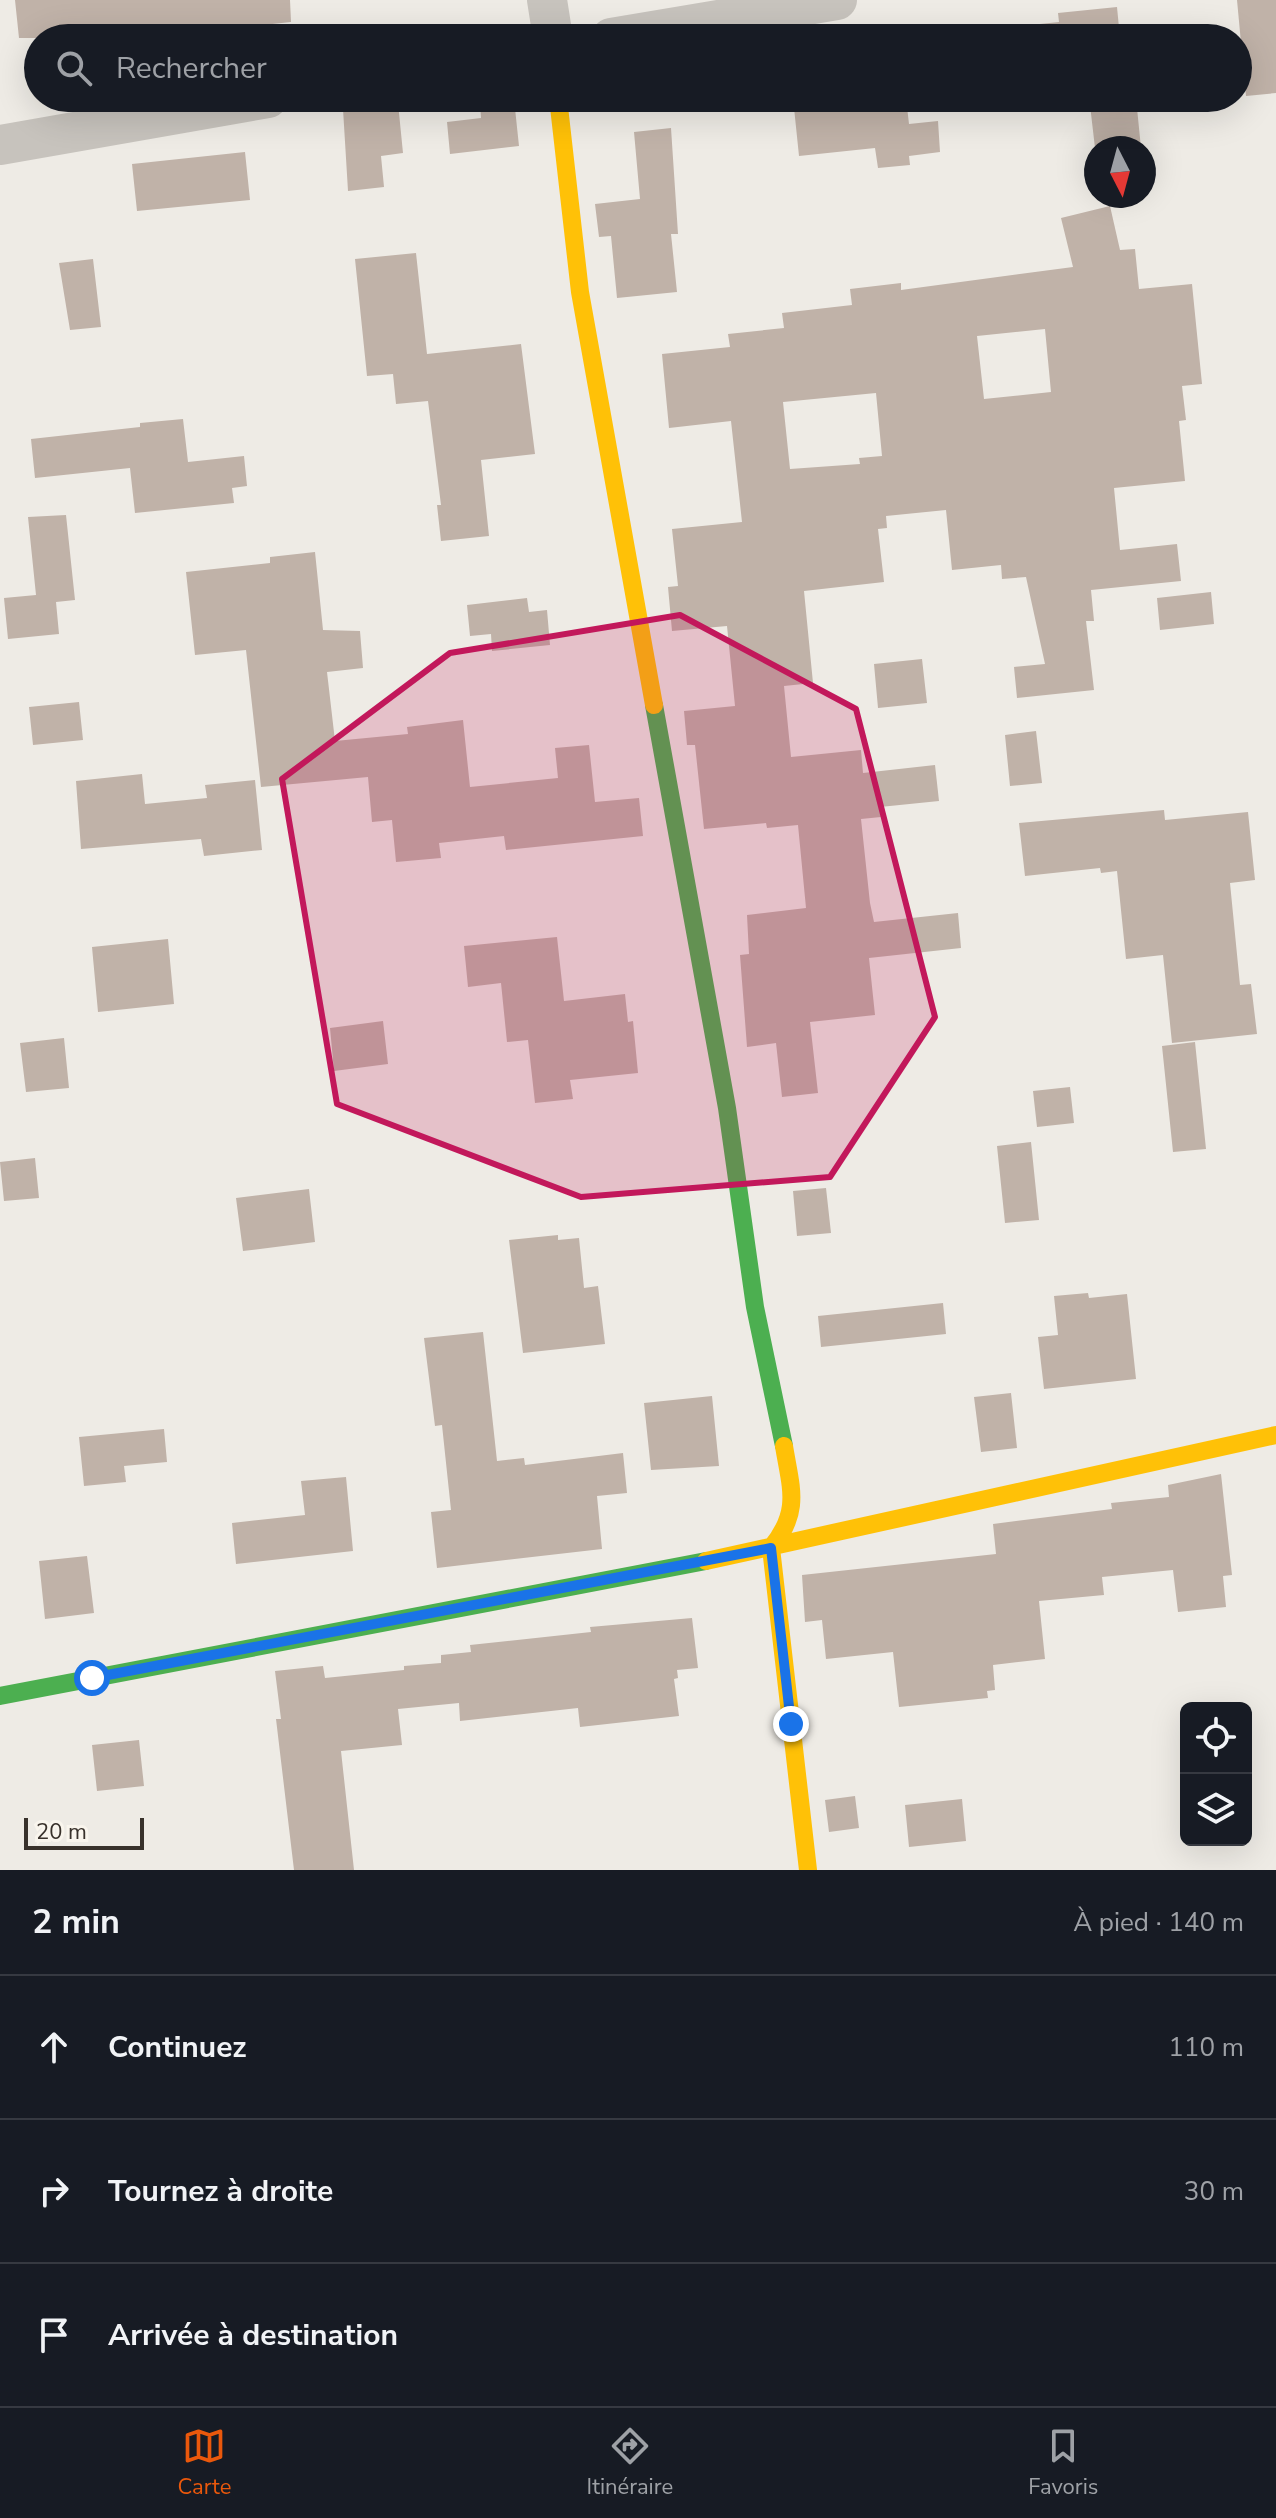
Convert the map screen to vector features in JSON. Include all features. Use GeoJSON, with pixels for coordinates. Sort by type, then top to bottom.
{"type":"FeatureCollection","features":[{"type":"Feature","properties":{"kind":"street"},"geometry":{"type":"LineString","coordinates":[[547,0],[551,24]]}},
{"type":"Feature","properties":{"kind":"street"},"geometry":{"type":"LineString","coordinates":[[694,24],[837,0]]}},
{"type":"Feature","properties":{"kind":"street"},"geometry":{"type":"LineString","coordinates":[[0,145],[188,112]]}},
{"type":"Feature","properties":{"kind":"street"},"geometry":{"type":"LineString","coordinates":[[559,112],[567,200],[587,335],[649,657],[727,1108],[755,1307],[772,1377],[792,1496],[788,1527],[771,1548],[808,1870]]}},
{"type":"Feature","properties":{"kind":"street"},"geometry":{"type":"LineString","coordinates":[[0,1696],[771,1548],[1276,1435]]}},
{"type":"Feature","properties":{"kind":"highlighted area"},"geometry":{"type":"Polygon","coordinates":[[[680,615],[856,709],[935,1017],[830,1177],[581,1197],[337,1104],[282,779],[450,653],[680,615]]]}},
{"type":"Feature","properties":{"kind":"building"},"geometry":{"type":"Polygon","coordinates":[[[15,0],[290,0],[291,22],[24,24],[24,38],[19,38],[15,0]]]}},
{"type":"Feature","properties":{"kind":"building"},"geometry":{"type":"Polygon","coordinates":[[[1237,0],[1276,0],[1276,93],[1252,95],[1252,24],[1239,24],[1237,0]]]}},
{"type":"Feature","properties":{"kind":"building"},"geometry":{"type":"Polygon","coordinates":[[[1117,7],[1119,24],[1040,24],[1059,22],[1058,13],[1117,7]]]}},
{"type":"Feature","properties":{"kind":"building"},"geometry":{"type":"Polygon","coordinates":[[[343,112],[399,112],[403,153],[381,156],[384,187],[348,191],[343,112]]]}},
{"type":"Feature","properties":{"kind":"building"},"geometry":{"type":"Polygon","coordinates":[[[481,112],[515,112],[519,146],[450,154],[447,122],[481,118],[481,112]]]}},
{"type":"Feature","properties":{"kind":"building"},"geometry":{"type":"Polygon","coordinates":[[[794,112],[908,112],[909,124],[938,121],[940,152],[909,156],[910,165],[878,168],[875,148],[799,156],[794,112]]]}},
{"type":"Feature","properties":{"kind":"building"},"geometry":{"type":"Polygon","coordinates":[[[1091,112],[1137,112],[1140,136],[1094,136],[1091,112]]]}},
{"type":"Feature","properties":{"kind":"building"},"geometry":{"type":"Polygon","coordinates":[[[671,128],[678,234],[671,234],[677,292],[617,298],[611,236],[599,237],[595,204],[640,199],[634,132],[671,128]]]}},
{"type":"Feature","properties":{"kind":"building"},"geometry":{"type":"Polygon","coordinates":[[[245,152],[250,200],[137,211],[132,164],[245,152]]]}},
{"type":"Feature","properties":{"kind":"building"},"geometry":{"type":"Polygon","coordinates":[[[1110,208],[1120,250],[1135,249],[1139,289],[1192,284],[1202,384],[1182,386],[1186,420],[1179,421],[1185,481],[1114,488],[1120,550],[1177,544],[1181,581],[1091,590],[1094,621],[1086,621],[1094,690],[1017,698],[1014,667],[1045,664],[1026,577],[1002,579],[1001,565],[952,570],[946,510],[886,516],[887,528],[878,529],[884,582],[804,591],[813,683],[784,686],[791,757],[861,750],[863,773],[935,765],[939,801],[880,807],[881,817],[861,819],[870,903],[874,922],[958,913],[961,948],[869,958],[875,1015],[810,1022],[818,1093],[782,1097],[776,1043],[747,1047],[740,955],[749,954],[747,915],[806,908],[798,825],[767,828],[766,823],[704,829],[695,745],[687,745],[684,711],[735,706],[727,626],[672,631],[668,587],[678,586],[672,529],[742,522],[731,421],[669,428],[662,354],[730,347],[728,334],[784,328],[782,313],[852,305],[850,289],[901,283],[901,290],[1073,267],[1061,218],[1110,208]],[[1045,329],[977,336],[984,399],[1051,392],[1045,329]],[[876,393],[783,402],[790,469],[860,464],[859,458],[882,456],[876,393]]]}},
{"type":"Feature","properties":{"kind":"building"},"geometry":{"type":"Polygon","coordinates":[[[416,253],[427,354],[521,344],[535,454],[481,460],[489,536],[441,541],[437,505],[441,505],[428,401],[396,404],[393,374],[367,376],[355,259],[416,253]]]}},
{"type":"Feature","properties":{"kind":"building"},"geometry":{"type":"Polygon","coordinates":[[[93,259],[101,327],[70,330],[59,263],[93,259]]]}},
{"type":"Feature","properties":{"kind":"building"},"geometry":{"type":"Polygon","coordinates":[[[183,419],[188,462],[244,456],[247,486],[232,488],[234,503],[135,513],[130,468],[35,478],[31,439],[183,419]]]}},
{"type":"Feature","properties":{"kind":"building"},"geometry":{"type":"Polygon","coordinates":[[[66,515],[75,600],[56,602],[59,634],[8,639],[4,598],[36,595],[28,517],[66,515]]]}},
{"type":"Feature","properties":{"kind":"building"},"geometry":{"type":"Polygon","coordinates":[[[315,552],[323,630],[360,631],[363,668],[327,672],[335,741],[408,734],[407,727],[463,720],[470,787],[558,778],[555,748],[589,745],[595,802],[639,798],[643,836],[506,850],[504,836],[439,843],[441,858],[396,862],[392,820],[372,822],[368,777],[261,787],[246,650],[195,655],[186,572],[270,563],[270,557],[315,552]]]}},
{"type":"Feature","properties":{"kind":"building"},"geometry":{"type":"Polygon","coordinates":[[[1211,592],[1214,624],[1160,630],[1157,598],[1211,592]]]}},
{"type":"Feature","properties":{"kind":"building"},"geometry":{"type":"Polygon","coordinates":[[[527,598],[529,612],[547,610],[550,645],[492,651],[491,634],[470,636],[467,605],[527,598]]]}},
{"type":"Feature","properties":{"kind":"building"},"geometry":{"type":"Polygon","coordinates":[[[922,659],[927,703],[878,708],[874,664],[922,659]]]}},
{"type":"Feature","properties":{"kind":"building"},"geometry":{"type":"Polygon","coordinates":[[[79,702],[83,740],[33,745],[29,707],[79,702]]]}},
{"type":"Feature","properties":{"kind":"building"},"geometry":{"type":"Polygon","coordinates":[[[1036,731],[1042,783],[1010,786],[1005,735],[1036,731]]]}},
{"type":"Feature","properties":{"kind":"building"},"geometry":{"type":"Polygon","coordinates":[[[142,774],[145,804],[207,798],[205,785],[255,780],[262,850],[204,856],[201,839],[81,849],[76,781],[142,774]]]}},
{"type":"Feature","properties":{"kind":"building"},"geometry":{"type":"Polygon","coordinates":[[[1164,810],[1165,820],[1248,812],[1255,880],[1230,883],[1240,985],[1251,984],[1257,1034],[1172,1043],[1163,955],[1126,959],[1117,871],[1101,873],[1100,868],[1025,876],[1019,823],[1164,810]]]}},
{"type":"Feature","properties":{"kind":"building"},"geometry":{"type":"Polygon","coordinates":[[[557,937],[564,1001],[625,994],[628,1022],[633,1021],[638,1073],[570,1080],[573,1099],[535,1103],[528,1040],[507,1042],[501,983],[468,987],[464,946],[557,937]]]}},
{"type":"Feature","properties":{"kind":"building"},"geometry":{"type":"Polygon","coordinates":[[[168,939],[174,1004],[98,1012],[92,947],[168,939]]]}},
{"type":"Feature","properties":{"kind":"building"},"geometry":{"type":"Polygon","coordinates":[[[383,1021],[388,1064],[334,1071],[330,1028],[383,1021]]]}},
{"type":"Feature","properties":{"kind":"building"},"geometry":{"type":"Polygon","coordinates":[[[64,1038],[69,1088],[26,1092],[20,1043],[64,1038]]]}},
{"type":"Feature","properties":{"kind":"building"},"geometry":{"type":"Polygon","coordinates":[[[1195,1042],[1206,1149],[1173,1152],[1162,1046],[1195,1042]]]}},
{"type":"Feature","properties":{"kind":"building"},"geometry":{"type":"Polygon","coordinates":[[[1070,1087],[1074,1123],[1037,1127],[1033,1091],[1070,1087]]]}},
{"type":"Feature","properties":{"kind":"building"},"geometry":{"type":"Polygon","coordinates":[[[1031,1142],[1039,1220],[1005,1223],[997,1146],[1031,1142]]]}},
{"type":"Feature","properties":{"kind":"building"},"geometry":{"type":"Polygon","coordinates":[[[35,1158],[39,1198],[4,1201],[0,1162],[35,1158]]]}},
{"type":"Feature","properties":{"kind":"building"},"geometry":{"type":"Polygon","coordinates":[[[826,1188],[831,1233],[797,1236],[793,1191],[826,1188]]]}},
{"type":"Feature","properties":{"kind":"building"},"geometry":{"type":"Polygon","coordinates":[[[309,1189],[315,1242],[243,1251],[236,1198],[309,1189]]]}},
{"type":"Feature","properties":{"kind":"building"},"geometry":{"type":"Polygon","coordinates":[[[558,1235],[558,1240],[579,1238],[584,1288],[598,1286],[605,1344],[523,1353],[509,1240],[558,1235]]]}},
{"type":"Feature","properties":{"kind":"building"},"geometry":{"type":"Polygon","coordinates":[[[1088,1293],[1089,1298],[1127,1294],[1136,1379],[1044,1389],[1038,1337],[1058,1335],[1054,1296],[1088,1293]]]}},
{"type":"Feature","properties":{"kind":"building"},"geometry":{"type":"Polygon","coordinates":[[[943,1303],[946,1334],[821,1347],[818,1316],[943,1303]]]}},
{"type":"Feature","properties":{"kind":"building"},"geometry":{"type":"Polygon","coordinates":[[[483,1332],[497,1461],[524,1458],[525,1465],[623,1453],[627,1493],[597,1496],[602,1549],[437,1568],[431,1512],[451,1510],[442,1425],[435,1426],[424,1338],[483,1332]]]}},
{"type":"Feature","properties":{"kind":"building"},"geometry":{"type":"Polygon","coordinates":[[[1011,1393],[1017,1448],[981,1452],[974,1397],[1011,1393]]]}},
{"type":"Feature","properties":{"kind":"building"},"geometry":{"type":"Polygon","coordinates":[[[712,1396],[719,1466],[651,1470],[644,1403],[712,1396]]]}},
{"type":"Feature","properties":{"kind":"building"},"geometry":{"type":"Polygon","coordinates":[[[164,1429],[167,1462],[124,1466],[126,1482],[84,1486],[79,1437],[164,1429]]]}},
{"type":"Feature","properties":{"kind":"building"},"geometry":{"type":"Polygon","coordinates":[[[1221,1474],[1232,1575],[1223,1576],[1226,1607],[1178,1612],[1173,1570],[1102,1577],[1104,1595],[1039,1601],[1045,1659],[993,1665],[995,1690],[987,1691],[988,1698],[899,1707],[893,1652],[826,1659],[822,1620],[805,1622],[802,1575],[996,1554],[993,1524],[1112,1509],[1111,1503],[1169,1497],[1168,1485],[1221,1474]]]}},
{"type":"Feature","properties":{"kind":"building"},"geometry":{"type":"Polygon","coordinates":[[[346,1477],[353,1551],[236,1564],[232,1523],[305,1515],[301,1481],[346,1477]]]}},
{"type":"Feature","properties":{"kind":"building"},"geometry":{"type":"Polygon","coordinates":[[[87,1556],[94,1613],[45,1619],[39,1561],[87,1556]]]}},
{"type":"Feature","properties":{"kind":"building"},"geometry":{"type":"Polygon","coordinates":[[[692,1618],[698,1668],[677,1670],[678,1678],[674,1679],[679,1716],[580,1727],[578,1708],[460,1721],[459,1703],[398,1709],[402,1745],[341,1751],[354,1870],[294,1870],[276,1719],[281,1719],[275,1671],[323,1666],[325,1678],[404,1670],[404,1666],[441,1663],[441,1655],[471,1652],[470,1645],[591,1632],[590,1627],[692,1618]]]}},
{"type":"Feature","properties":{"kind":"building"},"geometry":{"type":"Polygon","coordinates":[[[139,1740],[144,1786],[97,1791],[92,1745],[139,1740]]]}},
{"type":"Feature","properties":{"kind":"building"},"geometry":{"type":"Polygon","coordinates":[[[855,1796],[859,1828],[829,1832],[825,1800],[855,1796]]]}},
{"type":"Feature","properties":{"kind":"building"},"geometry":{"type":"Polygon","coordinates":[[[962,1799],[966,1841],[909,1847],[905,1805],[962,1799]]]}},
{"type":"Feature","properties":{"kind":"traffic: fast"},"geometry":{"type":"LineString","coordinates":[[654,705],[727,1108],[755,1307],[784,1446]]}},
{"type":"Feature","properties":{"kind":"traffic: fast"},"geometry":{"type":"LineString","coordinates":[[0,1696],[706,1561]]}},
{"type":"Feature","properties":{"kind":"traffic: slow"},"geometry":{"type":"LineString","coordinates":[[560,112],[580,292],[654,705]]}},
{"type":"Feature","properties":{"kind":"traffic: slow"},"geometry":{"type":"LineString","coordinates":[[706,1561],[1276,1435]]}},
{"type":"Feature","properties":{"kind":"traffic: slow"},"geometry":{"type":"LineString","coordinates":[[784,1446],[791,1487],[790,1511],[771,1548],[808,1870]]}},
{"type":"Feature","properties":{"kind":"route"},"geometry":{"type":"LineString","coordinates":[[92,1678],[771,1548],[791,1724]]}}]}
